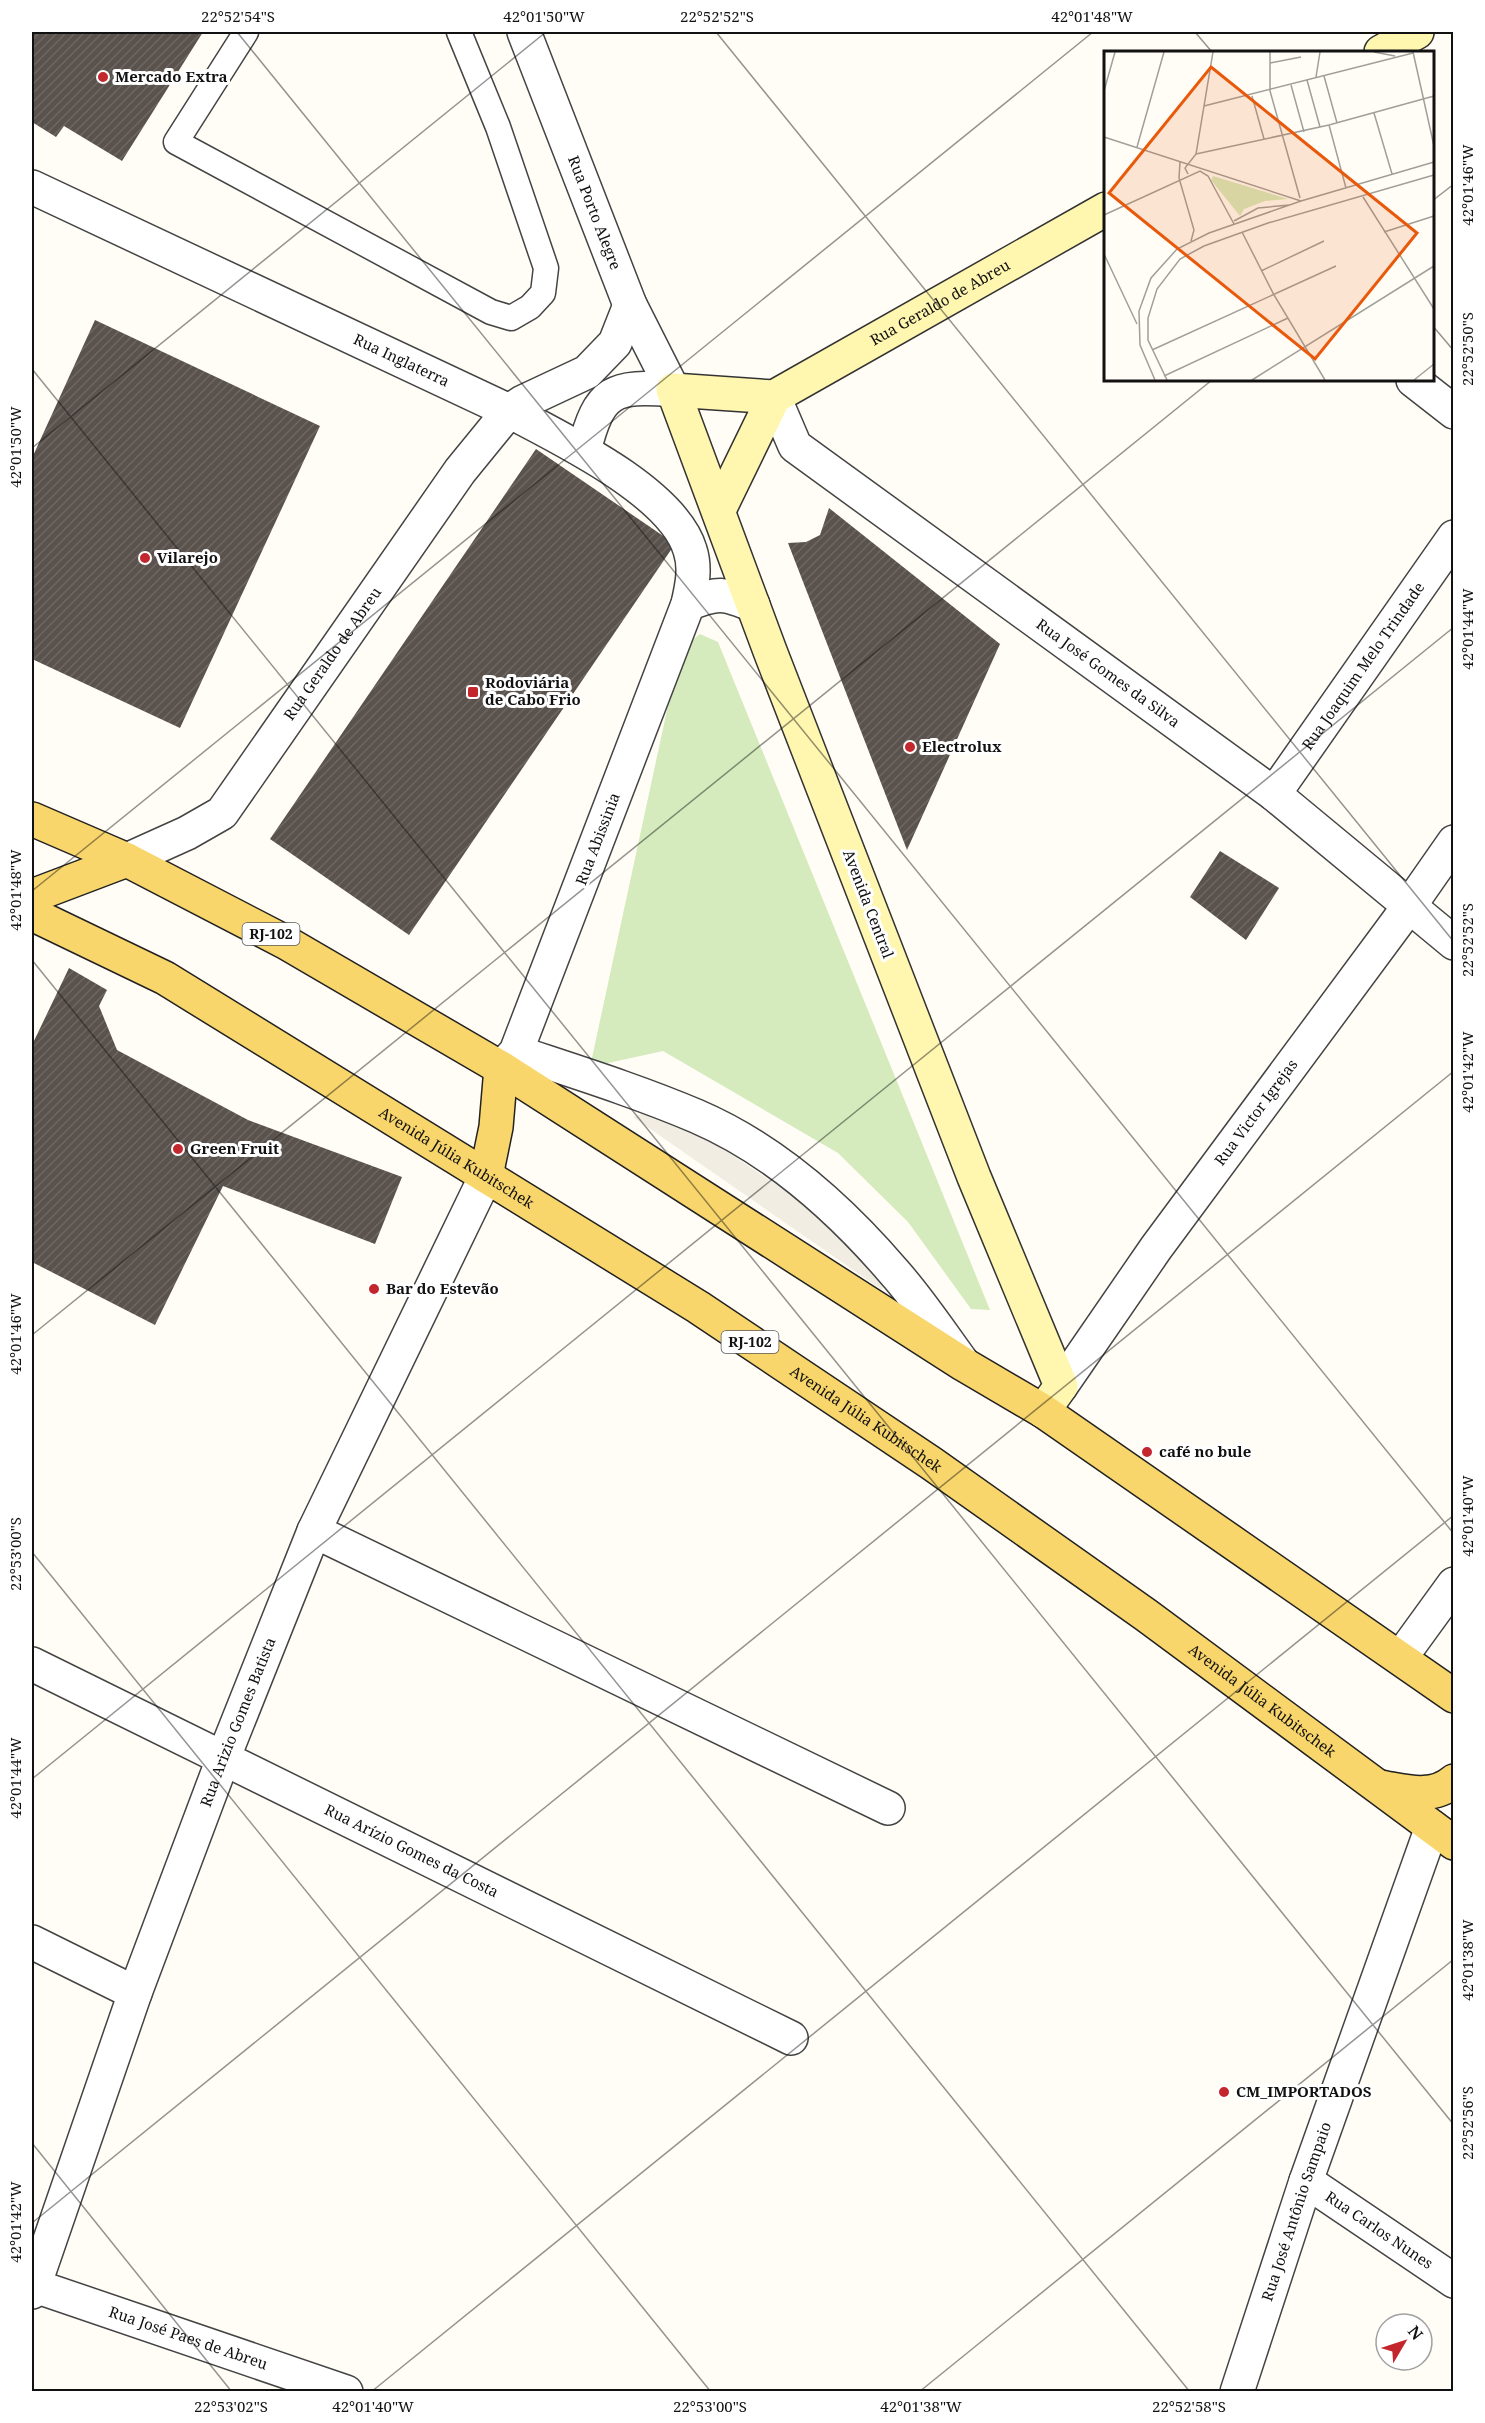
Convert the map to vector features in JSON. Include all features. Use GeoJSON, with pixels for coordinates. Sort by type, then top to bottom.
{"type":"FeatureCollection","features":[{"type":"Feature","properties":{"kind":"main road","name":"RJ-102"},"geometry":{"type":"LineString","coordinates":[[32,819],[127,860],[508,1060],[963,1364],[1052,1398],[1454,1696]]}},
{"type":"Feature","properties":{"kind":"main road"},"geometry":{"type":"LineString","coordinates":[[32,896],[127,860]]}},
{"type":"Feature","properties":{"kind":"main road","name":"Avenida Júlia Kubitschek"},"geometry":{"type":"LineString","coordinates":[[32,914],[165,978],[698,1307],[931,1463],[1146,1615],[1443,1835]]}},
{"type":"Feature","properties":{"kind":"main road"},"geometry":{"type":"LineString","coordinates":[[486,1176],[508,1060]]}},
{"type":"Feature","properties":{"kind":"main road"},"geometry":{"type":"LineString","coordinates":[[1378,1787],[1425,1793],[1450,1784],[1443,1835]]}},
{"type":"Feature","properties":{"kind":"street","name":"Rua Porto Alegre"},"geometry":{"type":"LineString","coordinates":[[524,32],[630,305],[673,390]]}},
{"type":"Feature","properties":{"kind":"street"},"geometry":{"type":"LineString","coordinates":[[1383,51],[1418,32]]}},
{"type":"Feature","properties":{"kind":"street","name":"Rua Inglaterra"},"geometry":{"type":"LineString","coordinates":[[32,187],[509,411],[619,472],[675,523],[690,549],[694,577],[688,604]]}},
{"type":"Feature","properties":{"kind":"street","name":"Rua Geraldo de Abreu"},"geometry":{"type":"LineString","coordinates":[[774,397],[1104,210]]}},
{"type":"Feature","properties":{"kind":"street"},"geometry":{"type":"LineString","coordinates":[[509,411],[587,372],[615,343],[630,305]]}},
{"type":"Feature","properties":{"kind":"street"},"geometry":{"type":"LineString","coordinates":[[1414,381],[1454,412]]}},
{"type":"Feature","properties":{"kind":"street"},"geometry":{"type":"LineString","coordinates":[[584,451],[596,412],[611,393],[638,387],[774,397],[719,510]]}},
{"type":"Feature","properties":{"kind":"street","name":"Avenida Central"},"geometry":{"type":"LineString","coordinates":[[673,390],[753,605],[974,1177],[1052,1398]]}},
{"type":"Feature","properties":{"kind":"street","name":"Rua José Gomes da Silva"},"geometry":{"type":"LineString","coordinates":[[774,397],[795,446],[1274,794],[1454,943]]}},
{"type":"Feature","properties":{"kind":"street","name":"Rua Geraldo de Abreu"},"geometry":{"type":"LineString","coordinates":[[127,860],[187,833],[222,813],[460,471],[509,411]]}},
{"type":"Feature","properties":{"kind":"street","name":"Rua Joaquim Melo Trindade"},"geometry":{"type":"LineString","coordinates":[[1274,794],[1454,537]]}},
{"type":"Feature","properties":{"kind":"street"},"geometry":{"type":"LineString","coordinates":[[688,604],[726,594],[753,605]]}},
{"type":"Feature","properties":{"kind":"street","name":"Rua Abissinia"},"geometry":{"type":"LineString","coordinates":[[508,1060],[688,604]]}},
{"type":"Feature","properties":{"kind":"street","name":"Rua Victor Igrejas"},"geometry":{"type":"LineString","coordinates":[[1052,1398],[1156,1248],[1410,905],[1454,842]]}},
{"type":"Feature","properties":{"kind":"street"},"geometry":{"type":"LineString","coordinates":[[508,1060],[697,1117],[748,1144],[799,1179],[845,1219],[895,1273],[963,1364]]}},
{"type":"Feature","properties":{"kind":"street","name":"Rua Arizio Gomes Batista"},"geometry":{"type":"LineString","coordinates":[[32,2288],[135,1993],[223,1759],[314,1532],[486,1176]]}},
{"type":"Feature","properties":{"kind":"street"},"geometry":{"type":"LineString","coordinates":[[314,1532],[888,1808]]}},
{"type":"Feature","properties":{"kind":"street"},"geometry":{"type":"LineString","coordinates":[[1401,1657],[1454,1584]]}},
{"type":"Feature","properties":{"kind":"street","name":"Rua Arízio Gomes da Costa"},"geometry":{"type":"LineString","coordinates":[[32,1664],[791,2038]]}},
{"type":"Feature","properties":{"kind":"street","name":"Rua José Antônio Sampaio"},"geometry":{"type":"LineString","coordinates":[[1237,2391],[1306,2181],[1443,1835]]}},
{"type":"Feature","properties":{"kind":"street"},"geometry":{"type":"LineString","coordinates":[[32,1942],[135,1993]]}},
{"type":"Feature","properties":{"kind":"street","name":"Rua Carlos Nunes"},"geometry":{"type":"LineString","coordinates":[[1306,2181],[1454,2281]]}},
{"type":"Feature","properties":{"kind":"street","name":"Rua José Paes de Abreu"},"geometry":{"type":"LineString","coordinates":[[32,2288],[346,2391]]}},
{"type":"Feature","properties":{"kind":"lane"},"geometry":{"type":"LineString","coordinates":[[246,32],[176,142],[491,312],[512,318],[530,307],[543,293],[546,268],[498,127],[459,32]]}},
{"type":"Feature","properties":{"kind":"green space"},"geometry":{"type":"Polygon","coordinates":[[[700,634],[718,642],[990,1310],[971,1309],[908,1222],[838,1153],[663,1051],[590,1067],[680,650],[700,634]]]}},
{"type":"Feature","properties":{"kind":"shaded area"},"geometry":{"type":"Polygon","coordinates":[[[662,1108],[845,1231],[885,1278],[882,1290],[633,1117],[662,1108]]]}},
{"type":"Feature","properties":{"kind":"building","name":"Mercado Extra"},"geometry":{"type":"Polygon","coordinates":[[[32,32],[203,32],[122,161],[64,126],[56,137],[32,122],[32,32]]]}},
{"type":"Feature","properties":{"kind":"building","name":"Vilarejo"},"geometry":{"type":"Polygon","coordinates":[[[95,320],[320,426],[180,728],[32,659],[32,458],[95,320]]]}},
{"type":"Feature","properties":{"kind":"building","name":"Rodoviária de Cabo Frio"},"geometry":{"type":"Polygon","coordinates":[[[536,449],[675,544],[409,935],[270,839],[536,449]]]}},
{"type":"Feature","properties":{"kind":"building","name":"Electrolux"},"geometry":{"type":"Polygon","coordinates":[[[829,508],[1000,644],[907,850],[788,543],[806,542],[820,535],[829,508]]]}},
{"type":"Feature","properties":{"kind":"building"},"geometry":{"type":"Polygon","coordinates":[[[1220,851],[1279,888],[1246,940],[1190,897],[1220,851]]]}},
{"type":"Feature","properties":{"kind":"building","name":"Green Fruit"},"geometry":{"type":"Polygon","coordinates":[[[69,968],[107,990],[99,1006],[117,1050],[248,1120],[402,1177],[375,1244],[223,1186],[155,1325],[32,1262],[32,1045],[69,968]]]}},
{"type":"Feature","properties":{"kind":"place","name":"Mercado Extra"},"geometry":{"type":"Point","coordinates":[103,77]}},
{"type":"Feature","properties":{"kind":"place","name":"Vilarejo"},"geometry":{"type":"Point","coordinates":[145,558]}},
{"type":"Feature","properties":{"kind":"place","name":"Rodoviária de Cabo Frio"},"geometry":{"type":"Point","coordinates":[473,692]}},
{"type":"Feature","properties":{"kind":"place","name":"Electrolux"},"geometry":{"type":"Point","coordinates":[910,747]}},
{"type":"Feature","properties":{"kind":"place","name":"Green Fruit"},"geometry":{"type":"Point","coordinates":[178,1149]}},
{"type":"Feature","properties":{"kind":"place","name":"Bar do Estevão"},"geometry":{"type":"Point","coordinates":[374,1289]}},
{"type":"Feature","properties":{"kind":"place","name":"café no bule"},"geometry":{"type":"Point","coordinates":[1147,1452]}},
{"type":"Feature","properties":{"kind":"place","name":"CM_IMPORTADOS"},"geometry":{"type":"Point","coordinates":[1224,2092]}}]}
